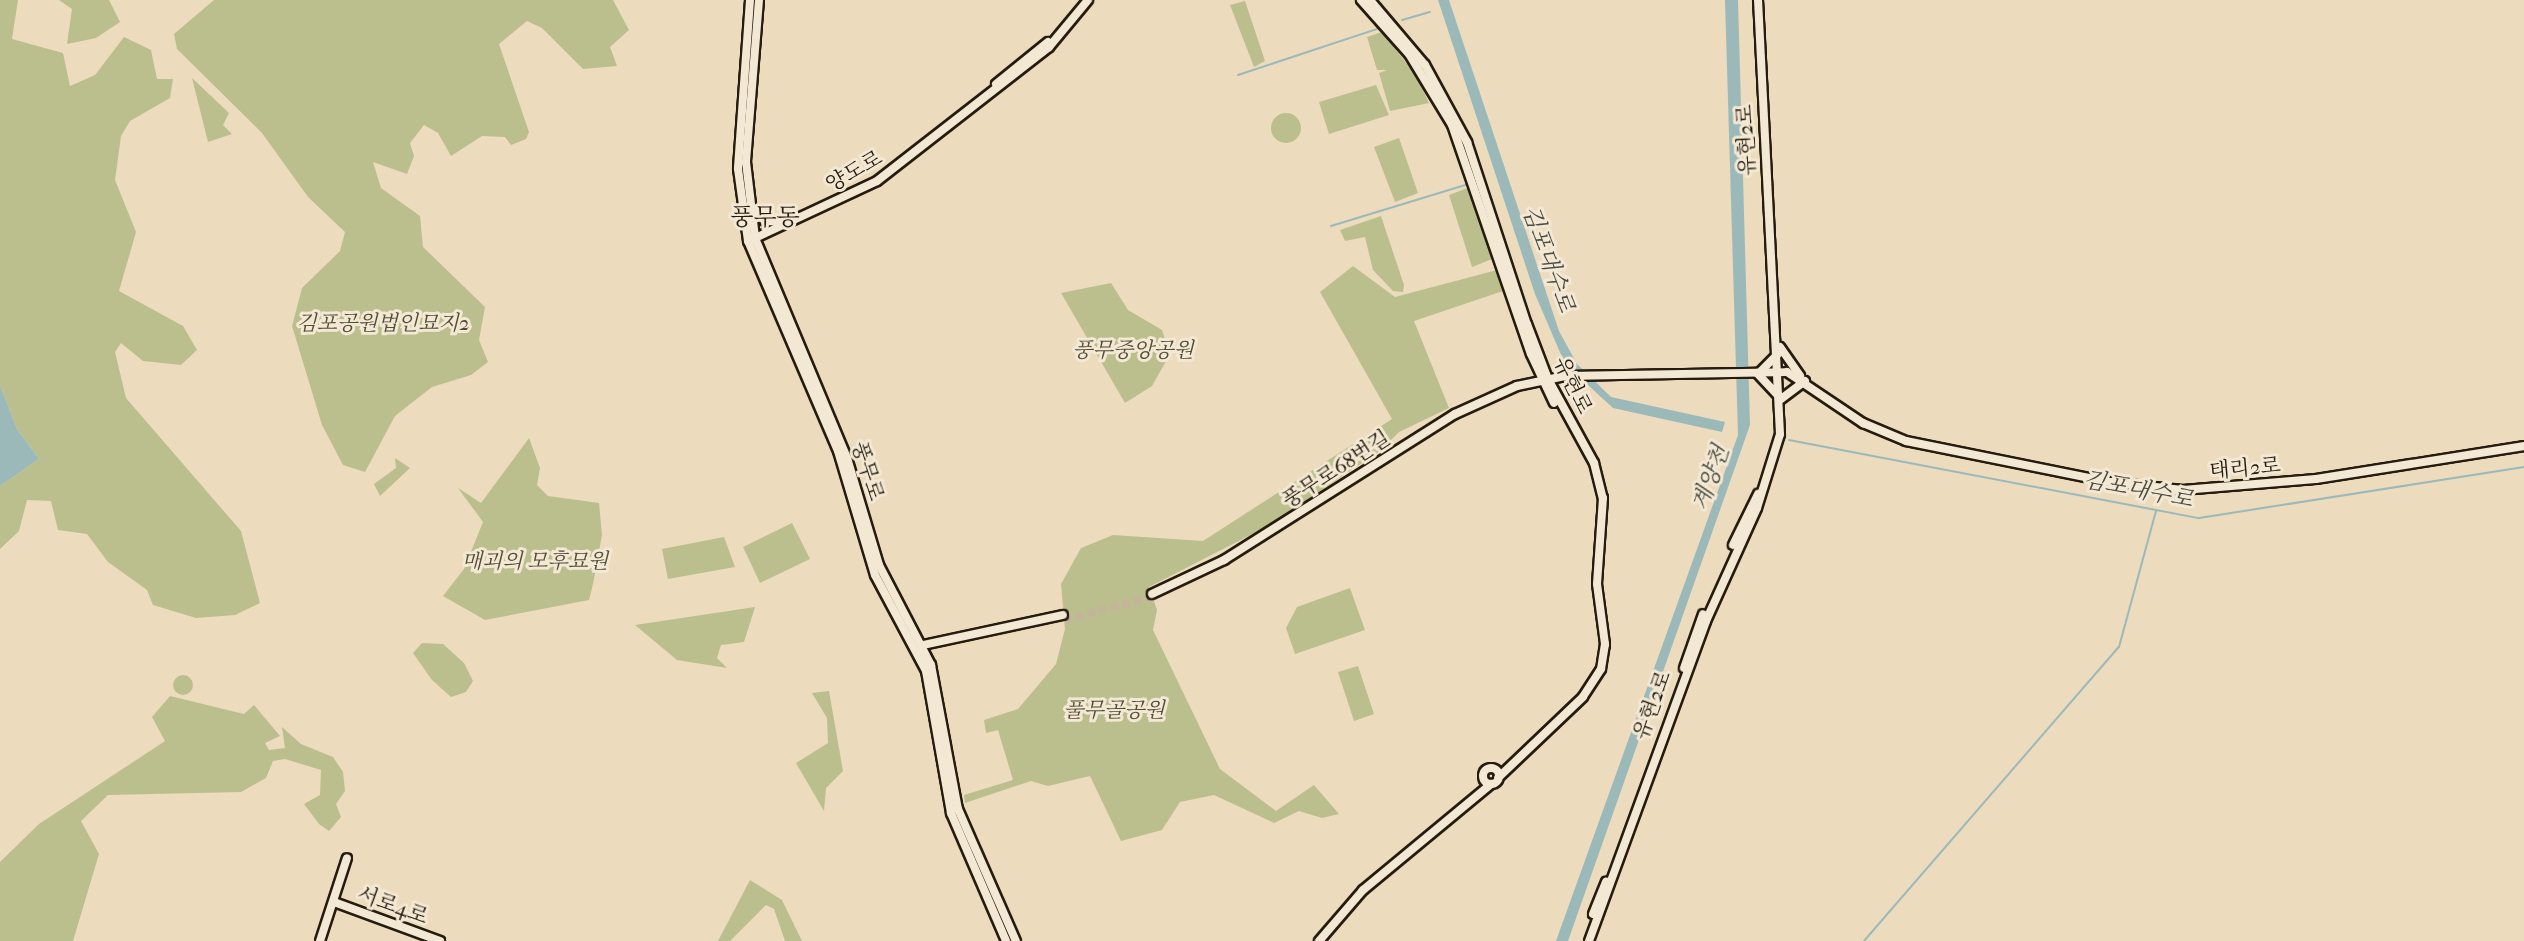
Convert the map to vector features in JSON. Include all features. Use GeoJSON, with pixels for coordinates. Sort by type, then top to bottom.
{"type":"FeatureCollection","features":[{"type":"Feature","properties":{"kind":"street","name":"풍무로"},"geometry":{"type":"LineString","coordinates":[[750,0],[738,169],[752,238],[838,451],[875,575],[926,671],[951,813],[1006,941]]}},
{"type":"Feature","properties":{"kind":"street","name":"풍무로"},"geometry":{"type":"LineString","coordinates":[[758,0],[749,207],[752,238],[847,458],[879,565],[923,645],[938,689],[958,809],[1016,941]]}},
{"type":"Feature","properties":{"kind":"street","name":"양도로"},"geometry":{"type":"LineString","coordinates":[[752,238],[877,181],[1049,47],[1086,0]]}},
{"type":"Feature","properties":{"kind":"street","name":"양도로"},"geometry":{"type":"LineString","coordinates":[[752,238],[783,222],[853,194],[887,170],[1047,43],[1086,0]]}},
{"type":"Feature","properties":{"kind":"street","name":"유현로"},"geometry":{"type":"LineString","coordinates":[[1361,0],[1409,54],[1452,125],[1545,380],[1600,479],[1604,515],[1597,584],[1604,653],[1588,691],[1495,777]]}},
{"type":"Feature","properties":{"kind":"street","name":"유현로"},"geometry":{"type":"LineString","coordinates":[[1370,0],[1425,65],[1460,127],[1545,380]]}},
{"type":"Feature","properties":{"kind":"street","name":"유현2로"},"geometry":{"type":"LineString","coordinates":[[1589,941],[1777,448],[1781,421],[1781,373],[1758,0]]}},
{"type":"Feature","properties":{"kind":"street"},"geometry":{"type":"LineString","coordinates":[[749,207],[761,219],[783,222]]}},
{"type":"Feature","properties":{"kind":"street"},"geometry":{"type":"LineString","coordinates":[[1779,348],[1803,380],[1781,399],[1764,374],[1779,348]]}},
{"type":"Feature","properties":{"kind":"street","name":"태리2로"},"geometry":{"type":"LineString","coordinates":[[1764,374],[1781,373],[1803,380],[1863,423],[1906,441],[2143,487],[2229,490],[2524,446]]}},
{"type":"Feature","properties":{"kind":"street","name":"풍무로68번길"},"geometry":{"type":"LineString","coordinates":[[1152,596],[1258,540],[1446,419],[1545,380],[1565,376],[1764,374]]}},
{"type":"Feature","properties":{"kind":"street","name":"유현2로"},"geometry":{"type":"LineString","coordinates":[[1583,941],[1697,630],[1763,485]]}},
{"type":"Feature","properties":{"kind":"street"},"geometry":{"type":"LineString","coordinates":[[923,645],[1063,618]]}},
{"type":"Feature","properties":{"kind":"street"},"geometry":{"type":"LineString","coordinates":[[1483,778],[1495,777]]}},
{"type":"Feature","properties":{"kind":"street"},"geometry":{"type":"LineString","coordinates":[[1483,778],[1495,777]]}},
{"type":"Feature","properties":{"kind":"street"},"geometry":{"type":"LineString","coordinates":[[1318,941],[1363,890],[1495,777]]}},
{"type":"Feature","properties":{"kind":"street"},"geometry":{"type":"LineString","coordinates":[[1479,791],[1483,778]]}},
{"type":"Feature","properties":{"kind":"street"},"geometry":{"type":"LineString","coordinates":[[320,941],[347,858]]}},
{"type":"Feature","properties":{"kind":"street","name":"서로4로"},"geometry":{"type":"LineString","coordinates":[[334,902],[440,941]]}},
{"type":"Feature","properties":{"kind":"green space"},"geometry":{"type":"Polygon","coordinates":[[[0,0],[18,0],[12,39],[63,53],[70,86],[95,75],[124,37],[151,50],[157,79],[173,79],[170,98],[130,121],[121,136],[115,180],[136,232],[119,291],[183,326],[197,350],[181,365],[143,361],[121,343],[115,352],[126,398],[241,531],[260,603],[235,615],[196,618],[153,605],[147,590],[108,562],[87,534],[58,530],[51,501],[27,500],[19,531],[0,549],[0,486],[39,459],[17,429],[0,385],[0,0]]]}},
{"type":"Feature","properties":{"kind":"green space"},"geometry":{"type":"Polygon","coordinates":[[[59,0],[109,0],[120,22],[96,38],[67,44],[72,9],[59,0]]]}},
{"type":"Feature","properties":{"kind":"green space","name":"김포공원법인묘지2"},"geometry":{"type":"Polygon","coordinates":[[[214,0],[613,0],[629,30],[610,47],[617,66],[583,69],[542,28],[527,21],[499,44],[529,132],[526,139],[511,145],[505,137],[482,136],[451,156],[438,133],[424,125],[410,143],[414,156],[407,174],[373,162],[381,188],[420,216],[423,247],[485,307],[479,340],[488,362],[471,375],[432,387],[395,416],[365,472],[343,465],[322,425],[292,326],[302,288],[340,251],[345,232],[308,197],[262,133],[177,49],[174,34],[214,0]]]}},
{"type":"Feature","properties":{"kind":"green space"},"geometry":{"type":"Polygon","coordinates":[[[1245,1],[1265,61],[1254,67],[1230,5],[1245,1]]]}},
{"type":"Feature","properties":{"kind":"green space"},"geometry":{"type":"Polygon","coordinates":[[[1382,32],[1417,77],[1429,103],[1390,111],[1379,73],[1387,70],[1377,70],[1367,37],[1382,32]]]}},
{"type":"Feature","properties":{"kind":"green space"},"geometry":{"type":"Polygon","coordinates":[[[192,78],[229,113],[223,125],[232,134],[208,142],[192,78]]]}},
{"type":"Feature","properties":{"kind":"green space"},"geometry":{"type":"Polygon","coordinates":[[[1376,85],[1389,115],[1329,134],[1319,102],[1376,85]]]}},
{"type":"Feature","properties":{"kind":"green space"},"geometry":{"type":"Polygon","coordinates":[[[1286,113],[1297,117],[1301,128],[1297,139],[1286,143],[1275,139],[1271,128],[1275,117],[1286,113]]]}},
{"type":"Feature","properties":{"kind":"green space"},"geometry":{"type":"Polygon","coordinates":[[[1399,138],[1418,193],[1395,202],[1374,147],[1399,138]]]}},
{"type":"Feature","properties":{"kind":"green space"},"geometry":{"type":"Polygon","coordinates":[[[1470,187],[1492,259],[1472,267],[1449,195],[1470,187]]]}},
{"type":"Feature","properties":{"kind":"green space"},"geometry":{"type":"Polygon","coordinates":[[[1381,216],[1404,285],[1403,292],[1393,291],[1373,270],[1365,237],[1345,241],[1340,230],[1381,216]]]}},
{"type":"Feature","properties":{"kind":"green space","name":"풀무골공원"},"geometry":{"type":"Polygon","coordinates":[[[1353,266],[1395,297],[1497,270],[1503,291],[1414,321],[1449,408],[1399,432],[1380,451],[1268,526],[1149,587],[1157,610],[1153,630],[1220,769],[1276,811],[1314,785],[1339,814],[1322,818],[1299,811],[1274,823],[1214,795],[1180,802],[1162,830],[1121,841],[1090,776],[1048,786],[1031,781],[965,803],[964,795],[1013,780],[998,730],[986,733],[984,720],[1018,709],[1056,664],[1065,629],[1061,584],[1081,548],[1113,535],[1203,541],[1392,419],[1320,292],[1353,266]]]}},
{"type":"Feature","properties":{"kind":"green space","name":"풍무중앙공원"},"geometry":{"type":"Polygon","coordinates":[[[1111,283],[1128,310],[1162,330],[1170,354],[1152,386],[1125,403],[1061,293],[1111,283]]]}},
{"type":"Feature","properties":{"kind":"green space","name":"매괴의 모후묘원"},"geometry":{"type":"Polygon","coordinates":[[[529,438],[540,468],[537,485],[548,496],[599,503],[602,535],[593,584],[589,600],[485,620],[443,596],[464,569],[483,522],[458,488],[481,503],[529,438]]]}},
{"type":"Feature","properties":{"kind":"green space"},"geometry":{"type":"Polygon","coordinates":[[[395,458],[410,468],[380,496],[374,484],[396,468],[395,458]]]}},
{"type":"Feature","properties":{"kind":"green space"},"geometry":{"type":"Polygon","coordinates":[[[792,523],[810,559],[760,583],[743,547],[792,523]]]}},
{"type":"Feature","properties":{"kind":"green space"},"geometry":{"type":"Polygon","coordinates":[[[724,537],[735,567],[668,579],[662,549],[724,537]]]}},
{"type":"Feature","properties":{"kind":"green space"},"geometry":{"type":"Polygon","coordinates":[[[1350,588],[1365,630],[1295,654],[1286,628],[1297,607],[1350,588]]]}},
{"type":"Feature","properties":{"kind":"green space"},"geometry":{"type":"Polygon","coordinates":[[[755,607],[744,642],[721,645],[717,658],[727,668],[677,660],[635,625],[755,607]]]}},
{"type":"Feature","properties":{"kind":"green space"},"geometry":{"type":"Polygon","coordinates":[[[422,643],[443,644],[464,663],[473,681],[466,692],[451,697],[432,680],[413,653],[422,643]]]}},
{"type":"Feature","properties":{"kind":"green space"},"geometry":{"type":"Polygon","coordinates":[[[1358,666],[1374,714],[1354,721],[1338,672],[1358,666]]]}},
{"type":"Feature","properties":{"kind":"green space"},"geometry":{"type":"Polygon","coordinates":[[[179,675],[187,675],[193,685],[187,695],[179,695],[173,689],[173,681],[179,675]]]}},
{"type":"Feature","properties":{"kind":"green space"},"geometry":{"type":"Polygon","coordinates":[[[829,691],[843,771],[826,788],[824,811],[796,763],[828,743],[827,718],[812,693],[829,691]]]}},
{"type":"Feature","properties":{"kind":"green space"},"geometry":{"type":"Polygon","coordinates":[[[170,696],[244,714],[254,705],[280,736],[265,743],[269,750],[285,748],[282,727],[301,744],[333,757],[343,772],[345,791],[336,804],[341,817],[329,831],[319,824],[304,804],[320,795],[321,770],[285,759],[273,761],[266,778],[241,792],[108,795],[81,821],[99,854],[73,941],[0,941],[0,862],[39,824],[165,741],[152,717],[170,696]]]}},
{"type":"Feature","properties":{"kind":"green space"},"geometry":{"type":"Polygon","coordinates":[[[750,880],[782,900],[802,941],[785,941],[774,909],[766,905],[730,941],[718,941],[750,880]]]}},
{"type":"Feature","properties":{"kind":"water"},"geometry":{"type":"Polygon","coordinates":[[[1438,0],[1449,0],[1559,331],[1577,364],[1611,397],[1725,422],[1722,432],[1613,408],[1565,364],[1535,294],[1438,0]]]}},
{"type":"Feature","properties":{"kind":"water"},"geometry":{"type":"Polygon","coordinates":[[[1725,0],[1738,0],[1750,425],[1568,941],[1556,941],[1738,435],[1725,0]]]}},
{"type":"Feature","properties":{"kind":"water"},"geometry":{"type":"Polygon","coordinates":[[[0,385],[17,429],[39,459],[0,486],[0,385]]]}},
{"type":"Feature","properties":{"kind":"waterway"},"geometry":{"type":"LineString","coordinates":[[1402,20],[1430,12]]}},
{"type":"Feature","properties":{"kind":"waterway"},"geometry":{"type":"LineString","coordinates":[[1238,75],[1377,29]]}},
{"type":"Feature","properties":{"kind":"waterway"},"geometry":{"type":"LineString","coordinates":[[1331,226],[1468,184]]}},
{"type":"Feature","properties":{"kind":"waterway","name":"김포대수로"},"geometry":{"type":"LineString","coordinates":[[1789,440],[2199,518],[2524,467]]}},
{"type":"Feature","properties":{"kind":"waterway"},"geometry":{"type":"LineString","coordinates":[[1864,941],[2119,647],[2156,511]]}},
{"type":"Feature","properties":{"kind":"tunnel"},"geometry":{"type":"LineString","coordinates":[[1064,620],[1153,597]]}},
{"type":"Feature","properties":{"kind":"district","name":"풍무동"},"geometry":{"type":"Point","coordinates":[765,218]}},
{"type":"Feature","properties":{"kind":"water label","name":"계양천"},"geometry":{"type":"Point","coordinates":[1711,478]}}]}
